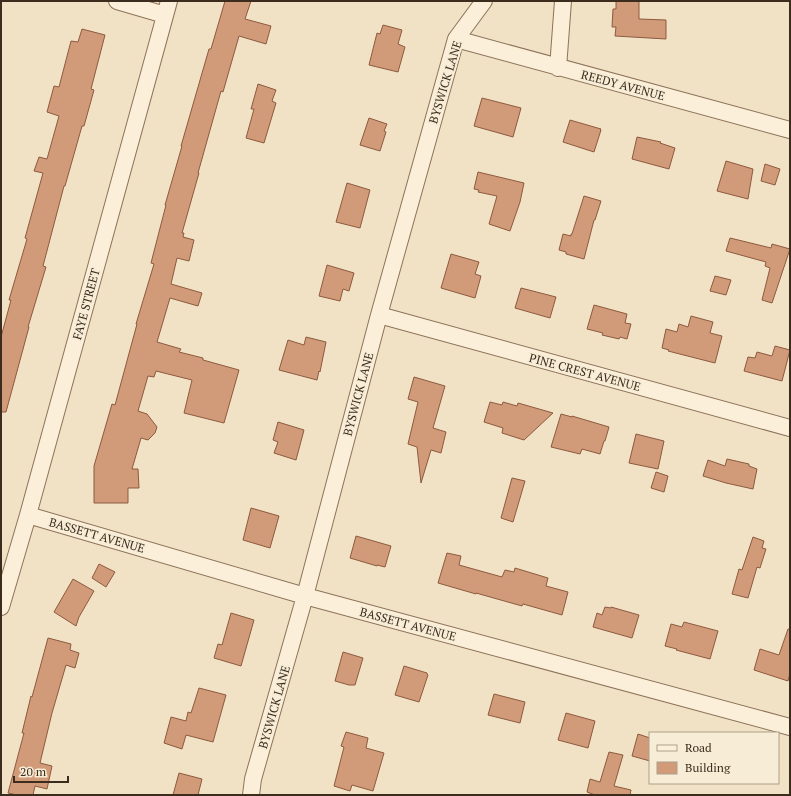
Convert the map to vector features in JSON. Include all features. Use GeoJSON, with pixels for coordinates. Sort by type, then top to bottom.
{"type":"FeatureCollection","features":[{"type":"Feature","properties":{"kind":"street"},"geometry":{"type":"LineString","coordinates":[[117,1],[167,8]]}},
{"type":"Feature","properties":{"kind":"street","name":"BYSWICK LANE"},"geometry":{"type":"LineString","coordinates":[[251,795],[253,779],[305,596],[379,315],[456,39],[484,1]]}},
{"type":"Feature","properties":{"kind":"street"},"geometry":{"type":"LineString","coordinates":[[558,68],[563,1]]}},
{"type":"Feature","properties":{"kind":"street","name":"FAYE STREET"},"geometry":{"type":"LineString","coordinates":[[1,607],[28,515],[167,8]]}},
{"type":"Feature","properties":{"kind":"street","name":"REEDY AVENUE"},"geometry":{"type":"LineString","coordinates":[[456,39],[790,130]]}},
{"type":"Feature","properties":{"kind":"street","name":"PINE CREST AVENUE"},"geometry":{"type":"LineString","coordinates":[[379,315],[790,428]]}},
{"type":"Feature","properties":{"kind":"street","name":"BASSETT AVENUE"},"geometry":{"type":"LineString","coordinates":[[28,515],[305,596],[790,727]]}},
{"type":"Feature","properties":{"kind":"building"},"geometry":{"type":"Polygon","coordinates":[[[225,1],[251,1],[245,19],[271,26],[266,44],[239,36],[223,92],[221,91],[182,233],[184,233],[183,237],[194,240],[189,261],[177,258],[171,284],[202,293],[198,306],[170,298],[157,342],[181,349],[179,352],[239,370],[224,423],[184,413],[192,380],[156,371],[154,377],[148,376],[138,411],[147,414],[157,427],[155,433],[148,440],[141,438],[132,469],[138,469],[139,488],[128,488],[128,503],[94,503],[94,466],[112,404],[115,405],[136,324],[154,264],[151,263],[181,146],[209,49],[211,49],[225,1]]]}},
{"type":"Feature","properties":{"kind":"building"},"geometry":{"type":"Polygon","coordinates":[[[616,1],[639,1],[639,19],[666,20],[666,39],[615,36],[616,27],[612,27],[613,9],[616,9],[616,1]]]}},
{"type":"Feature","properties":{"kind":"building"},"geometry":{"type":"Polygon","coordinates":[[[383,25],[402,30],[398,44],[405,47],[398,72],[369,65],[377,33],[380,34],[383,25]]]}},
{"type":"Feature","properties":{"kind":"building"},"geometry":{"type":"Polygon","coordinates":[[[82,29],[105,35],[91,89],[94,90],[64,186],[43,266],[46,267],[28,327],[6,412],[1,412],[1,337],[11,300],[9,300],[27,239],[25,238],[43,173],[34,171],[39,157],[47,159],[59,116],[47,112],[54,86],[59,87],[71,41],[78,42],[82,29]]]}},
{"type":"Feature","properties":{"kind":"building"},"geometry":{"type":"Polygon","coordinates":[[[258,84],[276,90],[272,101],[276,103],[264,143],[246,138],[254,109],[251,109],[258,84]]]}},
{"type":"Feature","properties":{"kind":"building"},"geometry":{"type":"Polygon","coordinates":[[[482,98],[521,108],[513,137],[474,126],[482,98]]]}},
{"type":"Feature","properties":{"kind":"building"},"geometry":{"type":"Polygon","coordinates":[[[369,118],[387,124],[380,151],[360,145],[369,118]]]}},
{"type":"Feature","properties":{"kind":"building"},"geometry":{"type":"Polygon","coordinates":[[[570,120],[601,129],[594,152],[563,142],[570,120]]]}},
{"type":"Feature","properties":{"kind":"building"},"geometry":{"type":"Polygon","coordinates":[[[637,137],[661,142],[660,143],[675,148],[669,169],[632,159],[637,137]]]}},
{"type":"Feature","properties":{"kind":"building"},"geometry":{"type":"Polygon","coordinates":[[[726,161],[753,169],[748,199],[717,191],[726,161]]]}},
{"type":"Feature","properties":{"kind":"building"},"geometry":{"type":"Polygon","coordinates":[[[765,164],[780,169],[775,185],[761,181],[765,164]]]}},
{"type":"Feature","properties":{"kind":"building"},"geometry":{"type":"Polygon","coordinates":[[[478,172],[524,183],[520,202],[510,231],[489,224],[497,196],[478,192],[479,190],[474,189],[478,172]]]}},
{"type":"Feature","properties":{"kind":"building"},"geometry":{"type":"Polygon","coordinates":[[[347,183],[370,190],[360,228],[336,222],[347,183]]]}},
{"type":"Feature","properties":{"kind":"building"},"geometry":{"type":"Polygon","coordinates":[[[584,196],[601,201],[594,220],[584,259],[566,254],[566,252],[559,250],[563,234],[571,236],[572,234],[584,196]]]}},
{"type":"Feature","properties":{"kind":"building"},"geometry":{"type":"Polygon","coordinates":[[[730,238],[771,248],[772,244],[790,249],[772,303],[762,300],[770,268],[765,266],[766,262],[726,251],[730,238]]]}},
{"type":"Feature","properties":{"kind":"building"},"geometry":{"type":"Polygon","coordinates":[[[451,254],[479,262],[475,274],[481,276],[475,298],[441,288],[451,254]]]}},
{"type":"Feature","properties":{"kind":"building"},"geometry":{"type":"Polygon","coordinates":[[[327,265],[354,273],[349,291],[343,289],[340,301],[319,296],[327,265]]]}},
{"type":"Feature","properties":{"kind":"building"},"geometry":{"type":"Polygon","coordinates":[[[715,276],[731,280],[726,295],[710,291],[715,276]]]}},
{"type":"Feature","properties":{"kind":"building"},"geometry":{"type":"Polygon","coordinates":[[[521,288],[556,297],[550,318],[515,308],[521,288]]]}},
{"type":"Feature","properties":{"kind":"building"},"geometry":{"type":"Polygon","coordinates":[[[594,305],[627,314],[625,323],[631,324],[627,339],[620,337],[619,339],[602,335],[603,333],[587,329],[594,305]]]}},
{"type":"Feature","properties":{"kind":"building"},"geometry":{"type":"Polygon","coordinates":[[[691,316],[713,322],[710,333],[722,336],[715,363],[668,351],[669,350],[662,348],[666,329],[677,332],[679,324],[688,327],[691,316]]]}},
{"type":"Feature","properties":{"kind":"building"},"geometry":{"type":"Polygon","coordinates":[[[306,337],[326,342],[317,380],[279,370],[288,340],[304,345],[306,337]]]}},
{"type":"Feature","properties":{"kind":"building"},"geometry":{"type":"Polygon","coordinates":[[[775,346],[790,350],[782,381],[744,371],[748,357],[755,358],[757,352],[772,356],[775,346]]]}},
{"type":"Feature","properties":{"kind":"building"},"geometry":{"type":"Polygon","coordinates":[[[414,377],[445,386],[433,428],[446,432],[441,453],[431,450],[421,483],[417,447],[408,444],[418,402],[408,399],[414,377]]]}},
{"type":"Feature","properties":{"kind":"building"},"geometry":{"type":"Polygon","coordinates":[[[490,402],[502,405],[503,402],[517,406],[518,403],[553,413],[524,440],[502,433],[503,428],[484,422],[490,402]]]}},
{"type":"Feature","properties":{"kind":"building"},"geometry":{"type":"Polygon","coordinates":[[[561,414],[609,427],[600,454],[582,449],[580,454],[551,447],[561,414]]]}},
{"type":"Feature","properties":{"kind":"building"},"geometry":{"type":"Polygon","coordinates":[[[278,422],[304,430],[296,460],[274,453],[278,442],[273,440],[278,422]]]}},
{"type":"Feature","properties":{"kind":"building"},"geometry":{"type":"Polygon","coordinates":[[[636,434],[664,441],[658,469],[629,463],[636,434]]]}},
{"type":"Feature","properties":{"kind":"building"},"geometry":{"type":"Polygon","coordinates":[[[727,459],[749,464],[749,466],[757,469],[753,489],[703,476],[708,460],[725,466],[727,459]]]}},
{"type":"Feature","properties":{"kind":"building"},"geometry":{"type":"Polygon","coordinates":[[[656,472],[668,476],[664,492],[651,488],[656,472]]]}},
{"type":"Feature","properties":{"kind":"building"},"geometry":{"type":"Polygon","coordinates":[[[512,478],[525,481],[513,522],[501,518],[512,478]]]}},
{"type":"Feature","properties":{"kind":"building"},"geometry":{"type":"Polygon","coordinates":[[[251,508],[279,516],[270,548],[243,540],[251,508]]]}},
{"type":"Feature","properties":{"kind":"building"},"geometry":{"type":"Polygon","coordinates":[[[356,536],[391,546],[385,567],[350,558],[356,536]]]}},
{"type":"Feature","properties":{"kind":"building"},"geometry":{"type":"Polygon","coordinates":[[[753,537],[764,541],[762,548],[766,549],[760,568],[757,567],[748,598],[732,594],[739,569],[742,570],[753,537]]]}},
{"type":"Feature","properties":{"kind":"building"},"geometry":{"type":"Polygon","coordinates":[[[447,553],[461,556],[459,565],[502,577],[505,570],[514,572],[515,568],[548,578],[546,586],[568,592],[562,615],[523,604],[522,606],[438,583],[447,553]]]}},
{"type":"Feature","properties":{"kind":"building"},"geometry":{"type":"Polygon","coordinates":[[[99,564],[115,572],[106,587],[92,578],[99,564]]]}},
{"type":"Feature","properties":{"kind":"building"},"geometry":{"type":"Polygon","coordinates":[[[73,579],[94,591],[79,617],[76,626],[54,612],[73,579]]]}},
{"type":"Feature","properties":{"kind":"building"},"geometry":{"type":"Polygon","coordinates":[[[605,607],[611,607],[639,615],[632,638],[593,627],[597,613],[602,615],[605,607]]]}},
{"type":"Feature","properties":{"kind":"building"},"geometry":{"type":"Polygon","coordinates":[[[231,613],[254,620],[241,666],[214,658],[218,644],[222,645],[231,613]]]}},
{"type":"Feature","properties":{"kind":"building"},"geometry":{"type":"Polygon","coordinates":[[[684,622],[718,631],[710,659],[665,646],[671,624],[682,627],[684,622]]]}},
{"type":"Feature","properties":{"kind":"building"},"geometry":{"type":"Polygon","coordinates":[[[788,629],[790,629],[790,673],[788,681],[754,670],[760,649],[779,655],[788,629]]]}},
{"type":"Feature","properties":{"kind":"building"},"geometry":{"type":"Polygon","coordinates":[[[48,638],[71,644],[70,650],[79,653],[75,668],[66,665],[52,713],[40,763],[52,766],[47,789],[35,786],[33,795],[17,795],[8,793],[24,733],[22,733],[31,696],[32,697],[48,638]]]}},
{"type":"Feature","properties":{"kind":"building"},"geometry":{"type":"Polygon","coordinates":[[[343,652],[363,658],[355,685],[335,681],[343,652]]]}},
{"type":"Feature","properties":{"kind":"building"},"geometry":{"type":"Polygon","coordinates":[[[404,666],[427,673],[428,675],[419,702],[395,695],[404,666]]]}},
{"type":"Feature","properties":{"kind":"building"},"geometry":{"type":"Polygon","coordinates":[[[199,688],[226,695],[213,742],[186,735],[182,749],[164,743],[171,717],[186,721],[188,712],[191,713],[199,688]]]}},
{"type":"Feature","properties":{"kind":"building"},"geometry":{"type":"Polygon","coordinates":[[[494,694],[525,702],[520,723],[488,715],[494,694]]]}},
{"type":"Feature","properties":{"kind":"building"},"geometry":{"type":"Polygon","coordinates":[[[566,713],[595,721],[588,748],[558,740],[566,713]]]}},
{"type":"Feature","properties":{"kind":"building"},"geometry":{"type":"Polygon","coordinates":[[[346,732],[368,738],[366,748],[384,753],[373,791],[352,785],[350,791],[334,786],[344,747],[341,746],[346,732]]]}},
{"type":"Feature","properties":{"kind":"building"},"geometry":{"type":"Polygon","coordinates":[[[638,734],[649,738],[649,761],[632,756],[638,734]]]}},
{"type":"Feature","properties":{"kind":"building"},"geometry":{"type":"Polygon","coordinates":[[[609,752],[623,755],[614,786],[631,790],[630,795],[595,795],[587,792],[590,779],[600,782],[609,752]]]}},
{"type":"Feature","properties":{"kind":"building"},"geometry":{"type":"Polygon","coordinates":[[[179,773],[202,779],[198,795],[173,795],[179,773]]]}}]}
